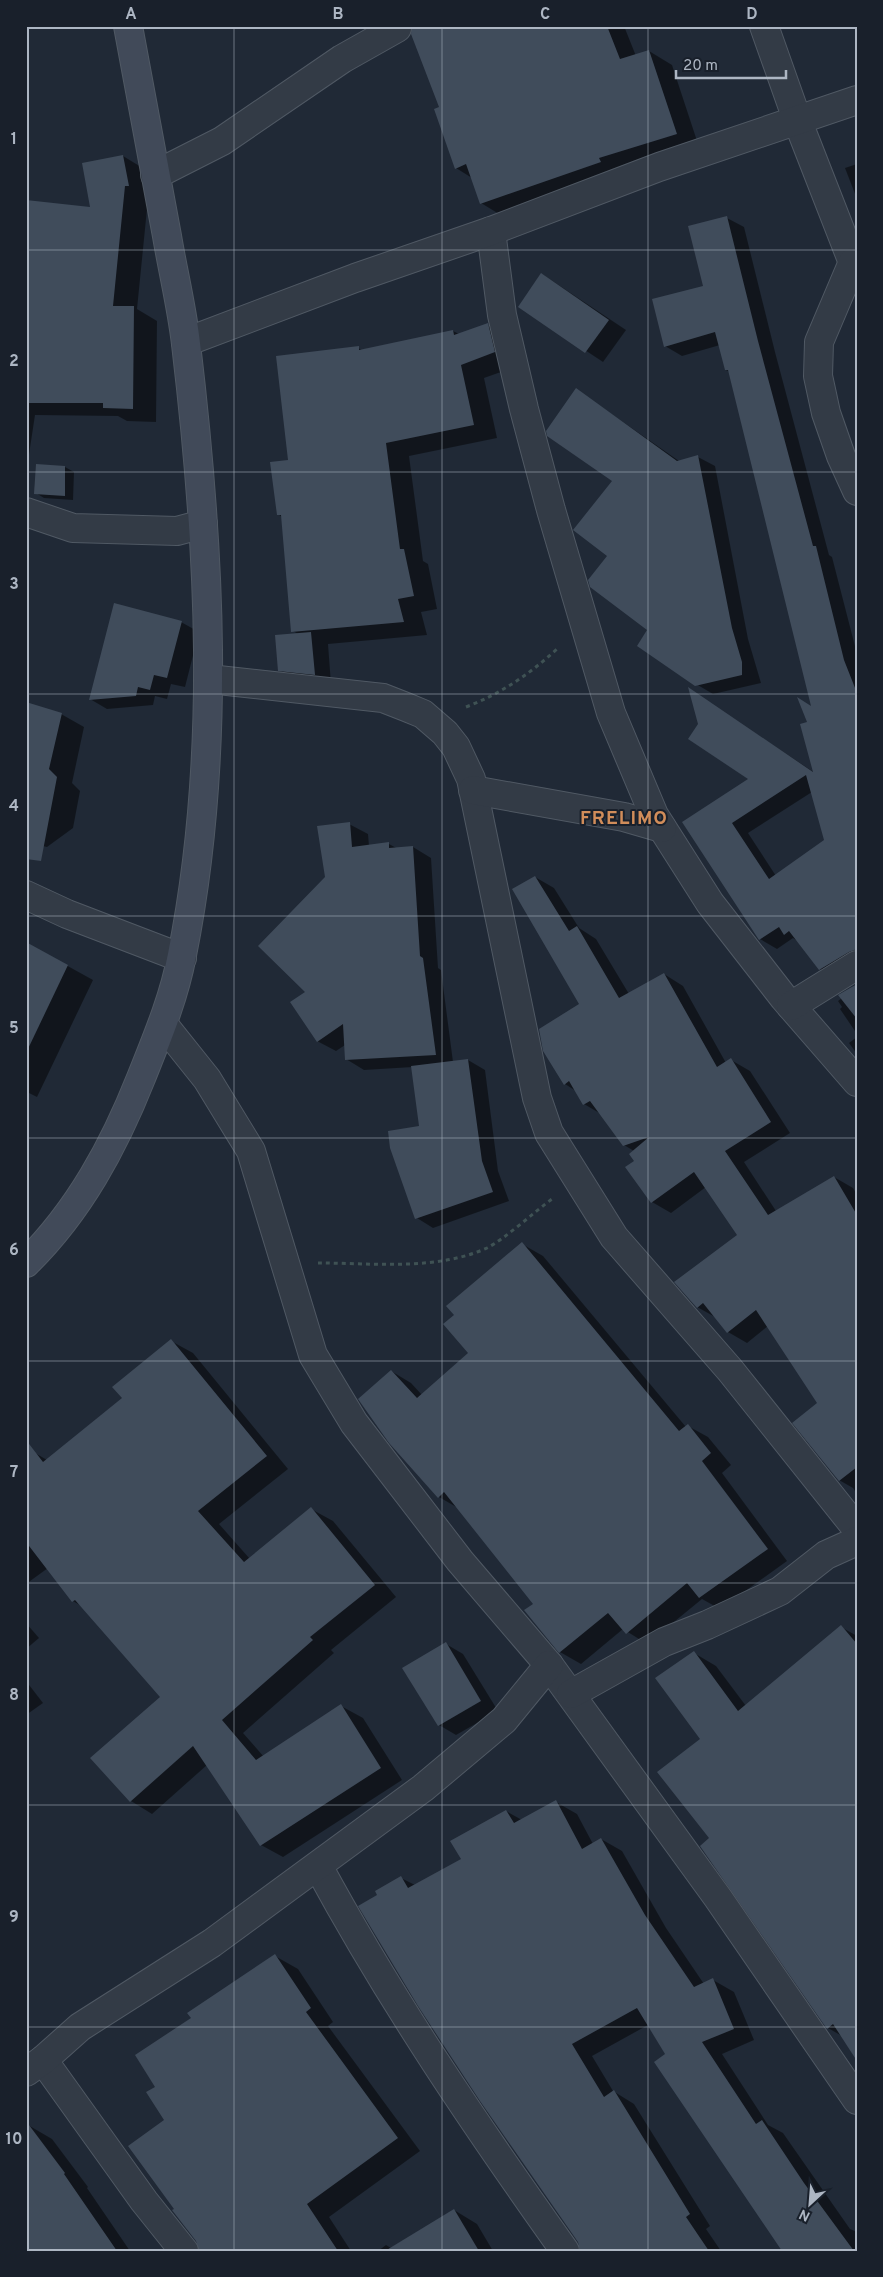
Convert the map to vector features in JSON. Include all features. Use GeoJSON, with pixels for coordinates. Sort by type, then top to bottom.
{"type":"FeatureCollection","features":[{"type":"Feature","properties":{"kind":"street"},"geometry":{"type":"LineString","coordinates":[[26,1263],[47,1242],[92,1181],[124,1119],[163,1024],[182,958],[199,847],[209,679],[203,524],[186,342],[128,26]]}},
{"type":"Feature","properties":{"kind":"street"},"geometry":{"type":"LineString","coordinates":[[764,26],[798,122],[855,267],[820,342],[818,376],[826,412],[841,456],[857,491]]}},
{"type":"Feature","properties":{"kind":"street"},"geometry":{"type":"LineString","coordinates":[[155,175],[222,141],[342,59],[397,28]]}},
{"type":"Feature","properties":{"kind":"street"},"geometry":{"type":"LineString","coordinates":[[186,342],[355,278],[491,231],[659,167],[798,122],[857,100]]}},
{"type":"Feature","properties":{"kind":"street"},"geometry":{"type":"LineString","coordinates":[[491,231],[502,315],[524,409],[611,713],[654,815],[710,903],[791,1006],[857,1082]]}},
{"type":"Feature","properties":{"kind":"street"},"geometry":{"type":"LineString","coordinates":[[26,512],[72,528],[177,531],[203,524]]}},
{"type":"Feature","properties":{"kind":"street"},"geometry":{"type":"LineString","coordinates":[[209,679],[383,698],[426,717],[445,733],[456,747],[473,790],[537,1098],[549,1133],[614,1237],[730,1370],[857,1529]]}},
{"type":"Feature","properties":{"kind":"street"},"geometry":{"type":"LineString","coordinates":[[473,790],[624,817],[662,828]]}},
{"type":"Feature","properties":{"kind":"street"},"geometry":{"type":"LineString","coordinates":[[26,895],[67,914],[182,958]]}},
{"type":"Feature","properties":{"kind":"street"},"geometry":{"type":"LineString","coordinates":[[791,1006],[857,965]]}},
{"type":"Feature","properties":{"kind":"street"},"geometry":{"type":"LineString","coordinates":[[163,1024],[208,1079],[250,1151],[313,1355],[354,1423],[460,1561],[549,1665],[571,1694],[718,1898],[857,2100]]}},
{"type":"Feature","properties":{"kind":"street"},"geometry":{"type":"LineString","coordinates":[[571,1694],[664,1642],[707,1625],[780,1591],[826,1555],[857,1541]]}},
{"type":"Feature","properties":{"kind":"street"},"geometry":{"type":"LineString","coordinates":[[184,2251],[35,2066],[80,2027],[212,1943],[423,1788],[504,1720],[549,1665]]}},
{"type":"Feature","properties":{"kind":"street"},"geometry":{"type":"LineString","coordinates":[[318,1866],[357,1938],[402,2013],[495,2153],[565,2251]]}},
{"type":"Feature","properties":{"kind":"path"},"geometry":{"type":"LineString","coordinates":[[426,717],[467,707],[500,692],[532,672],[584,623]]}},
{"type":"Feature","properties":{"kind":"path"},"geometry":{"type":"LineString","coordinates":[[285,1264],[440,1261],[468,1255],[488,1247],[578,1180]]}},
{"type":"Feature","properties":{"kind":"building"},"geometry":{"type":"Polygon","coordinates":[[[412,26],[607,26],[620,59],[649,50],[677,134],[599,158],[601,162],[480,204],[466,164],[455,169],[434,109],[439,107],[411,34],[412,26]]]}},
{"type":"Feature","properties":{"kind":"building"},"geometry":{"type":"Polygon","coordinates":[[[123,155],[129,186],[125,186],[113,306],[134,306],[133,409],[103,408],[103,403],[26,403],[26,200],[90,207],[82,163],[123,155]]]}},
{"type":"Feature","properties":{"kind":"building"},"geometry":{"type":"Polygon","coordinates":[[[727,216],[758,341],[813,546],[816,546],[844,660],[857,693],[857,949],[819,970],[789,931],[784,935],[779,927],[759,940],[682,822],[748,779],[688,739],[698,724],[688,687],[813,772],[800,724],[807,722],[797,697],[811,706],[728,370],[725,370],[715,332],[664,347],[652,299],[703,286],[688,226],[727,216]],[[806,775],[732,823],[769,879],[824,840],[806,775]]]}},
{"type":"Feature","properties":{"kind":"building"},"geometry":{"type":"Polygon","coordinates":[[[541,273],[609,320],[585,353],[518,307],[541,273]]]}},
{"type":"Feature","properties":{"kind":"building"},"geometry":{"type":"Polygon","coordinates":[[[488,323],[495,352],[461,365],[474,425],[386,443],[400,549],[404,549],[414,596],[398,599],[404,622],[291,632],[281,515],[277,515],[270,462],[288,460],[276,356],[359,346],[359,350],[453,330],[454,335],[488,323]]]}},
{"type":"Feature","properties":{"kind":"building"},"geometry":{"type":"Polygon","coordinates":[[[576,388],[677,461],[698,455],[732,628],[742,662],[742,675],[695,686],[637,646],[647,630],[590,587],[588,580],[607,556],[573,530],[612,481],[547,436],[546,431],[576,388]]]}},
{"type":"Feature","properties":{"kind":"building"},"geometry":{"type":"Polygon","coordinates":[[[36,464],[65,466],[65,496],[34,494],[36,464]]]}},
{"type":"Feature","properties":{"kind":"building"},"geometry":{"type":"Polygon","coordinates":[[[114,603],[182,621],[167,678],[154,675],[150,690],[138,687],[136,696],[89,700],[114,603]]]}},
{"type":"Feature","properties":{"kind":"building"},"geometry":{"type":"Polygon","coordinates":[[[311,632],[315,675],[278,671],[275,635],[311,632]]]}},
{"type":"Feature","properties":{"kind":"building"},"geometry":{"type":"Polygon","coordinates":[[[26,702],[62,713],[49,769],[57,777],[41,861],[26,859],[26,702]]]}},
{"type":"Feature","properties":{"kind":"building"},"geometry":{"type":"Polygon","coordinates":[[[350,822],[352,847],[389,842],[389,848],[413,846],[420,956],[423,958],[436,1055],[345,1060],[343,1024],[317,1042],[290,1002],[305,992],[258,946],[325,877],[317,826],[350,822]]]}},
{"type":"Feature","properties":{"kind":"building"},"geometry":{"type":"Polygon","coordinates":[[[535,876],[569,931],[577,926],[619,998],[664,973],[717,1067],[731,1058],[771,1122],[725,1151],[768,1215],[834,1176],[857,1215],[857,1467],[839,1481],[792,1423],[817,1403],[756,1310],[727,1333],[703,1303],[697,1308],[674,1282],[737,1235],[694,1172],[651,1203],[625,1167],[634,1161],[629,1154],[649,1137],[623,1146],[590,1101],[583,1105],[569,1081],[564,1085],[543,1051],[539,1029],[579,1004],[512,889],[535,876]]]}},
{"type":"Feature","properties":{"kind":"building"},"geometry":{"type":"Polygon","coordinates":[[[26,942],[68,965],[26,1053],[26,942]]]}},
{"type":"Feature","properties":{"kind":"building"},"geometry":{"type":"Polygon","coordinates":[[[857,984],[857,1019],[838,995],[857,984]]]}},
{"type":"Feature","properties":{"kind":"building"},"geometry":{"type":"Polygon","coordinates":[[[468,1059],[482,1161],[493,1192],[415,1219],[390,1148],[388,1131],[419,1126],[411,1066],[468,1059]]]}},
{"type":"Feature","properties":{"kind":"building"},"geometry":{"type":"Polygon","coordinates":[[[522,1242],[679,1431],[688,1424],[711,1453],[702,1461],[768,1549],[699,1598],[687,1583],[626,1634],[608,1613],[559,1653],[524,1610],[533,1604],[444,1492],[438,1498],[389,1443],[358,1399],[391,1370],[417,1398],[468,1353],[443,1324],[454,1315],[446,1306],[522,1242]]]}},
{"type":"Feature","properties":{"kind":"building"},"geometry":{"type":"Polygon","coordinates":[[[171,1339],[267,1456],[198,1511],[244,1562],[311,1507],[375,1585],[310,1637],[313,1640],[222,1720],[256,1760],[341,1704],[381,1768],[260,1846],[193,1746],[130,1802],[90,1758],[160,1697],[75,1600],[72,1602],[26,1542],[26,1440],[43,1462],[122,1398],[112,1387],[171,1339]]]}},
{"type":"Feature","properties":{"kind":"building"},"geometry":{"type":"Polygon","coordinates":[[[841,1625],[857,1644],[857,2061],[833,2024],[827,2029],[700,1846],[709,1838],[657,1772],[700,1739],[655,1678],[694,1651],[738,1711],[841,1625]]]}},
{"type":"Feature","properties":{"kind":"building"},"geometry":{"type":"Polygon","coordinates":[[[446,1642],[481,1701],[438,1726],[402,1668],[446,1642]]]}},
{"type":"Feature","properties":{"kind":"building"},"geometry":{"type":"Polygon","coordinates":[[[556,1800],[582,1849],[601,1838],[645,1915],[694,1987],[713,1978],[734,2029],[702,2042],[756,2124],[762,2120],[804,2183],[854,2251],[782,2251],[654,2062],[665,2054],[637,2008],[572,2044],[604,2097],[614,2090],[690,2214],[686,2217],[709,2251],[580,2251],[578,2242],[480,2101],[418,2006],[358,1906],[377,1895],[375,1891],[401,1876],[408,1888],[461,1859],[450,1841],[506,1810],[514,1823],[556,1800]]]}},
{"type":"Feature","properties":{"kind":"building"},"geometry":{"type":"Polygon","coordinates":[[[275,1954],[311,2008],[306,2012],[398,2138],[307,2204],[338,2251],[199,2251],[196,2241],[128,2146],[164,2120],[146,2092],[155,2087],[135,2055],[191,2018],[187,2013],[275,1954]]]}},
{"type":"Feature","properties":{"kind":"building"},"geometry":{"type":"Polygon","coordinates":[[[26,2121],[65,2173],[117,2251],[26,2251],[26,2121]]]}},
{"type":"Feature","properties":{"kind":"building"},"geometry":{"type":"Polygon","coordinates":[[[454,2209],[479,2251],[385,2251],[454,2209]]]}},
{"type":"Feature","properties":{"kind":"district","name":"FRELIMO"},"geometry":{"type":"Point","coordinates":[624,817]}}]}
